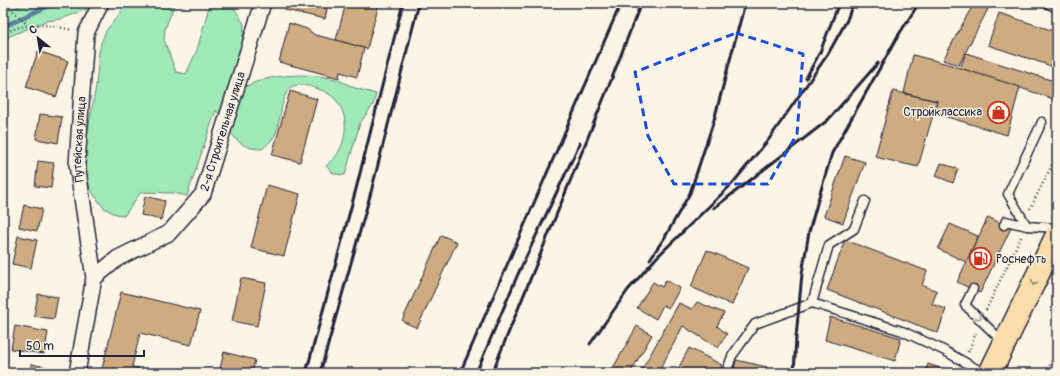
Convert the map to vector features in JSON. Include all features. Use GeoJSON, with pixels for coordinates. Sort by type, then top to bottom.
{"type":"FeatureCollection","features":[{"type":"Feature","properties":{"kind":"main road"},"geometry":{"type":"LineString","coordinates":[[990,373],[1057,235]]}},
{"type":"Feature","properties":{"kind":"street","name":"Путейская улица"},"geometry":{"type":"LineString","coordinates":[[94,278],[77,164],[86,33],[101,3]]}},
{"type":"Feature","properties":{"kind":"street","name":"2-я Строительная улица"},"geometry":{"type":"LineString","coordinates":[[94,278],[118,258],[169,233],[203,194],[263,3]]}},
{"type":"Feature","properties":{"kind":"street"},"geometry":{"type":"LineString","coordinates":[[76,373],[94,278]]}},
{"type":"Feature","properties":{"kind":"lane"},"geometry":{"type":"LineString","coordinates":[[1046,3],[1057,8]]}},
{"type":"Feature","properties":{"kind":"lane"},"geometry":{"type":"LineString","coordinates":[[1027,226],[1008,194],[1042,122]]}},
{"type":"Feature","properties":{"kind":"lane"},"geometry":{"type":"LineString","coordinates":[[812,303],[829,245],[854,229],[865,201]]}},
{"type":"Feature","properties":{"kind":"lane"},"geometry":{"type":"LineString","coordinates":[[1004,225],[1006,221],[1027,226],[1057,228]]}},
{"type":"Feature","properties":{"kind":"lane"},"geometry":{"type":"LineString","coordinates":[[973,289],[965,305],[1004,343]]}},
{"type":"Feature","properties":{"kind":"lane"},"geometry":{"type":"LineString","coordinates":[[726,373],[732,356],[755,324],[812,303],[902,331],[943,350],[984,373]]}},
{"type":"Feature","properties":{"kind":"path"},"geometry":{"type":"LineString","coordinates":[[4,3],[27,25]]}},
{"type":"Feature","properties":{"kind":"path"},"geometry":{"type":"LineString","coordinates":[[3,34],[12,29],[27,25],[53,25],[86,33]]}},
{"type":"Feature","properties":{"kind":"path"},"geometry":{"type":"LineString","coordinates":[[965,362],[981,319],[1027,226],[1031,208],[1057,155]]}},
{"type":"Feature","properties":{"kind":"path"},"geometry":{"type":"LineString","coordinates":[[1046,373],[1057,351]]}},
{"type":"Feature","properties":{"kind":"highlighted area"},"geometry":{"type":"Polygon","coordinates":[[[736,33],[803,54],[797,134],[768,184],[674,184],[648,136],[635,72],[736,33]]]}},
{"type":"Feature","properties":{"kind":"green space"},"geometry":{"type":"Polygon","coordinates":[[[30,3],[99,3],[61,19],[46,21],[10,36],[3,41],[3,11],[30,3]]]}},
{"type":"Feature","properties":{"kind":"green space"},"geometry":{"type":"Polygon","coordinates":[[[128,3],[175,3],[165,29],[164,40],[176,72],[186,74],[197,50],[210,3],[231,3],[244,24],[240,79],[241,89],[262,80],[274,77],[300,75],[335,79],[355,88],[376,94],[373,105],[360,123],[345,175],[334,174],[326,166],[339,151],[345,134],[345,119],[340,105],[326,92],[309,86],[297,85],[291,87],[285,95],[276,133],[272,140],[262,149],[245,146],[239,142],[216,110],[187,196],[173,193],[141,192],[124,216],[113,213],[103,207],[90,189],[83,158],[96,86],[101,43],[106,31],[128,3]]]}},
{"type":"Feature","properties":{"kind":"building"},"geometry":{"type":"Polygon","coordinates":[[[287,3],[328,3],[325,19],[285,10],[287,3]]]}},
{"type":"Feature","properties":{"kind":"building"},"geometry":{"type":"Polygon","coordinates":[[[346,3],[379,3],[367,49],[336,40],[346,3]]]}},
{"type":"Feature","properties":{"kind":"building"},"geometry":{"type":"Polygon","coordinates":[[[974,3],[979,3],[989,7],[959,65],[943,60],[974,3]]]}},
{"type":"Feature","properties":{"kind":"building"},"geometry":{"type":"Polygon","coordinates":[[[999,13],[1057,32],[1057,68],[988,45],[999,13]]]}},
{"type":"Feature","properties":{"kind":"building"},"geometry":{"type":"Polygon","coordinates":[[[289,23],[307,29],[315,35],[364,48],[357,77],[340,72],[339,78],[279,62],[289,23]]]}},
{"type":"Feature","properties":{"kind":"building"},"geometry":{"type":"Polygon","coordinates":[[[38,51],[68,61],[56,97],[26,87],[38,51]]]}},
{"type":"Feature","properties":{"kind":"building"},"geometry":{"type":"Polygon","coordinates":[[[966,53],[1057,82],[1057,100],[960,68],[966,53]]]}},
{"type":"Feature","properties":{"kind":"building"},"geometry":{"type":"Polygon","coordinates":[[[913,55],[944,63],[1020,87],[1007,135],[934,113],[937,101],[904,93],[913,55]]]}},
{"type":"Feature","properties":{"kind":"building"},"geometry":{"type":"Polygon","coordinates":[[[290,91],[317,99],[300,162],[272,155],[290,91]]]}},
{"type":"Feature","properties":{"kind":"building"},"geometry":{"type":"Polygon","coordinates":[[[893,91],[937,101],[918,167],[875,157],[893,91]]]}},
{"type":"Feature","properties":{"kind":"building"},"geometry":{"type":"Polygon","coordinates":[[[40,114],[62,117],[58,143],[36,139],[40,114]]]}},
{"type":"Feature","properties":{"kind":"building"},"geometry":{"type":"Polygon","coordinates":[[[845,156],[865,162],[843,223],[824,216],[845,156]]]}},
{"type":"Feature","properties":{"kind":"building"},"geometry":{"type":"Polygon","coordinates":[[[38,161],[54,163],[51,188],[35,186],[38,161]]]}},
{"type":"Feature","properties":{"kind":"building"},"geometry":{"type":"Polygon","coordinates":[[[941,163],[958,169],[953,183],[936,176],[941,163]]]}},
{"type":"Feature","properties":{"kind":"building"},"geometry":{"type":"Polygon","coordinates":[[[267,185],[300,194],[284,256],[251,248],[267,185]]]}},
{"type":"Feature","properties":{"kind":"building"},"geometry":{"type":"Polygon","coordinates":[[[145,196],[165,201],[161,220],[141,215],[145,196]]]}},
{"type":"Feature","properties":{"kind":"building"},"geometry":{"type":"Polygon","coordinates":[[[24,205],[42,209],[37,231],[19,227],[24,205]]]}},
{"type":"Feature","properties":{"kind":"building"},"geometry":{"type":"Polygon","coordinates":[[[988,217],[1011,228],[980,293],[957,282],[988,217]]]}},
{"type":"Feature","properties":{"kind":"building"},"geometry":{"type":"Polygon","coordinates":[[[950,224],[978,236],[966,262],[938,249],[950,224]]]}},
{"type":"Feature","properties":{"kind":"building"},"geometry":{"type":"Polygon","coordinates":[[[441,235],[457,242],[417,328],[402,321],[441,235]]]}},
{"type":"Feature","properties":{"kind":"building"},"geometry":{"type":"Polygon","coordinates":[[[18,236],[37,240],[31,268],[12,264],[18,236]]]}},
{"type":"Feature","properties":{"kind":"building"},"geometry":{"type":"Polygon","coordinates":[[[845,240],[927,271],[922,285],[937,291],[932,304],[946,309],[938,333],[827,290],[845,240]]]}},
{"type":"Feature","properties":{"kind":"building"},"geometry":{"type":"Polygon","coordinates":[[[707,250],[748,268],[732,305],[691,287],[707,250]]]}},
{"type":"Feature","properties":{"kind":"building"},"geometry":{"type":"Polygon","coordinates":[[[241,278],[266,283],[257,326],[232,321],[241,278]]]}},
{"type":"Feature","properties":{"kind":"building"},"geometry":{"type":"Polygon","coordinates":[[[666,280],[680,288],[669,308],[663,305],[656,319],[637,308],[653,282],[662,287],[666,280]]]}},
{"type":"Feature","properties":{"kind":"building"},"geometry":{"type":"Polygon","coordinates":[[[121,292],[200,311],[191,345],[140,333],[132,367],[139,368],[137,373],[101,373],[121,292]]]}},
{"type":"Feature","properties":{"kind":"building"},"geometry":{"type":"Polygon","coordinates":[[[38,294],[58,297],[54,319],[34,316],[38,294]]]}},
{"type":"Feature","properties":{"kind":"building"},"geometry":{"type":"Polygon","coordinates":[[[697,302],[724,313],[717,326],[727,334],[718,348],[683,326],[658,373],[640,373],[679,303],[692,309],[697,302]]]}},
{"type":"Feature","properties":{"kind":"building"},"geometry":{"type":"Polygon","coordinates":[[[830,317],[901,338],[895,361],[825,340],[830,317]]]}},
{"type":"Feature","properties":{"kind":"building"},"geometry":{"type":"Polygon","coordinates":[[[15,326],[48,332],[44,354],[11,349],[15,326]]]}},
{"type":"Feature","properties":{"kind":"building"},"geometry":{"type":"Polygon","coordinates":[[[637,326],[652,335],[630,373],[610,373],[637,326]]]}},
{"type":"Feature","properties":{"kind":"building"},"geometry":{"type":"Polygon","coordinates":[[[689,348],[722,365],[718,373],[676,373],[689,348]]]}},
{"type":"Feature","properties":{"kind":"building"},"geometry":{"type":"Polygon","coordinates":[[[224,352],[255,360],[252,373],[219,373],[224,352]]]}},
{"type":"Feature","properties":{"kind":"building"},"geometry":{"type":"Polygon","coordinates":[[[736,360],[767,367],[765,373],[733,373],[736,360]]]}},
{"type":"Feature","properties":{"kind":"building"},"geometry":{"type":"Polygon","coordinates":[[[31,364],[46,367],[45,373],[29,373],[31,364]]]}},
{"type":"Feature","properties":{"kind":"building"},"geometry":{"type":"Polygon","coordinates":[[[928,364],[949,371],[948,373],[925,373],[928,364]]]}},
{"type":"Feature","properties":{"kind":"waterway"},"geometry":{"type":"LineString","coordinates":[[3,27],[54,3]]}},
{"type":"Feature","properties":{"kind":"railway"},"geometry":{"type":"LineString","coordinates":[[306,373],[356,189],[403,3]]}},
{"type":"Feature","properties":{"kind":"railway"},"geometry":{"type":"LineString","coordinates":[[320,373],[371,192],[419,3]]}},
{"type":"Feature","properties":{"kind":"railway"},"geometry":{"type":"LineString","coordinates":[[460,373],[621,3]]}},
{"type":"Feature","properties":{"kind":"railway"},"geometry":{"type":"LineString","coordinates":[[492,373],[641,3]]}},
{"type":"Feature","properties":{"kind":"railway"},"geometry":{"type":"LineString","coordinates":[[650,259],[665,237],[690,193],[714,120],[745,3]]}},
{"type":"Feature","properties":{"kind":"railway"},"geometry":{"type":"LineString","coordinates":[[806,78],[820,52],[839,3]]}},
{"type":"Feature","properties":{"kind":"railway"},"geometry":{"type":"LineString","coordinates":[[590,344],[628,290],[657,257],[732,184],[769,139],[828,54],[847,20],[853,3]]}},
{"type":"Feature","properties":{"kind":"railway"},"geometry":{"type":"LineString","coordinates":[[896,39],[919,3]]}},
{"type":"Feature","properties":{"kind":"railway"},"geometry":{"type":"LineString","coordinates":[[794,373],[802,274],[809,232],[832,153],[899,34]]}},
{"type":"Feature","properties":{"kind":"railway"},"geometry":{"type":"LineString","coordinates":[[714,208],[828,120],[878,63]]}},
{"type":"Feature","properties":{"kind":"railway"},"geometry":{"type":"LineString","coordinates":[[476,373],[518,274],[580,143]]}},
{"type":"Feature","properties":{"kind":"place","name":"Стройклассика"},"geometry":{"type":"Point","coordinates":[998,112]}},
{"type":"Feature","properties":{"kind":"place","name":"Роснефть"},"geometry":{"type":"Point","coordinates":[980,259]}}]}
